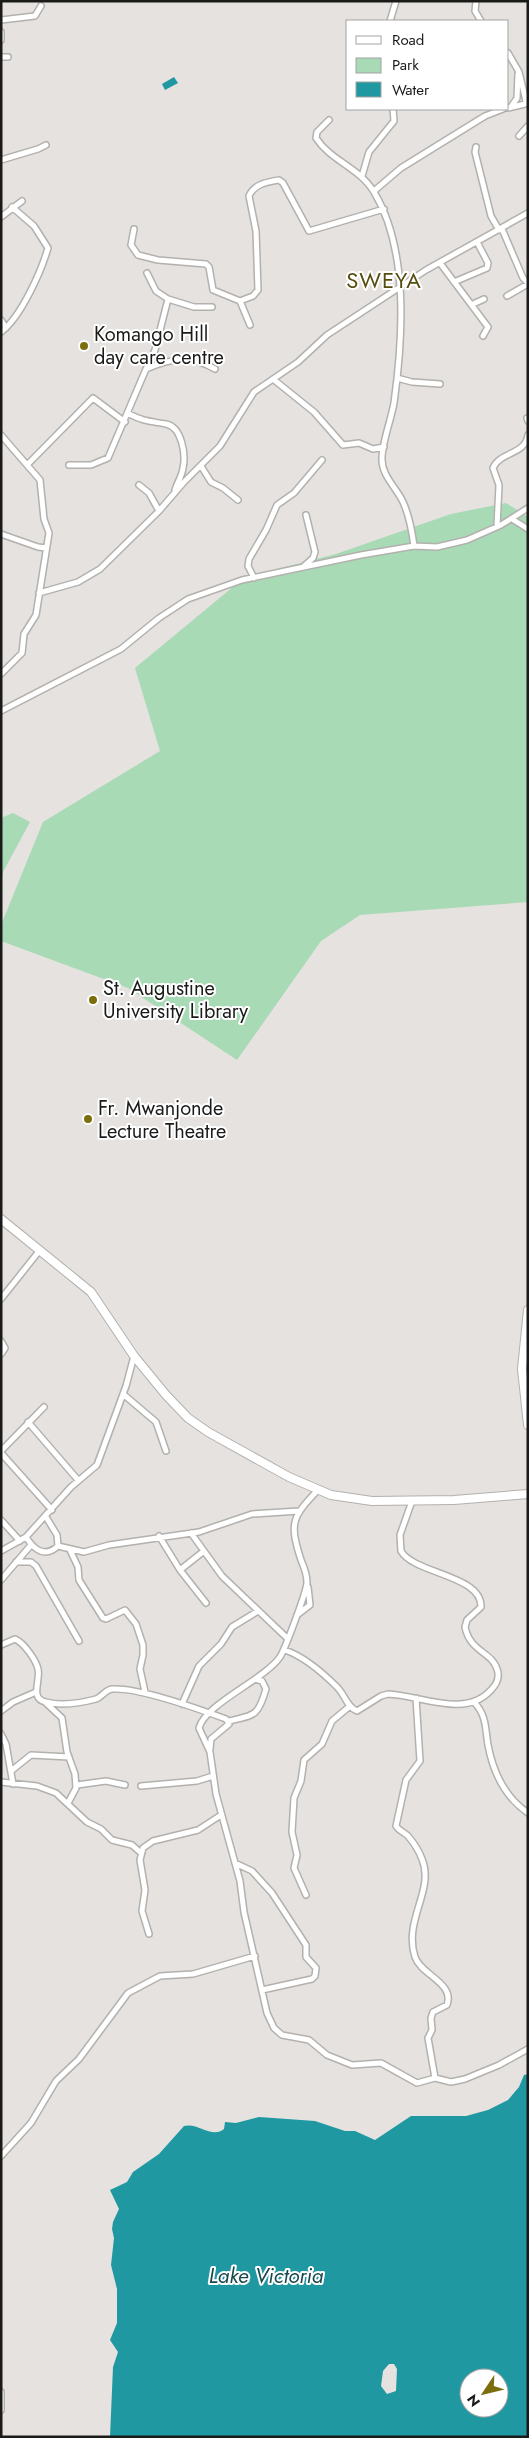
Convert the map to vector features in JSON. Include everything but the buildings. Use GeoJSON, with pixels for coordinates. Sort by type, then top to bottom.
{"type":"FeatureCollection","features":[{"type":"Feature","properties":{"kind":"main road"},"geometry":{"type":"LineString","coordinates":[[1,1219],[91,1292],[134,1356],[166,1395],[197,1425],[289,1477],[318,1490],[355,1499],[412,1502],[528,1494]]}},
{"type":"Feature","properties":{"kind":"main road"},"geometry":{"type":"LineString","coordinates":[[528,1310],[522,1369],[528,1425]]}},
{"type":"Feature","properties":{"kind":"street"},"geometry":{"type":"LineString","coordinates":[[390,20],[396,1]]}},
{"type":"Feature","properties":{"kind":"street"},"geometry":{"type":"LineString","coordinates":[[476,1],[475,11],[480,20]]}},
{"type":"Feature","properties":{"kind":"street"},"geometry":{"type":"LineString","coordinates":[[1,20],[35,16],[41,6]]}},
{"type":"Feature","properties":{"kind":"street"},"geometry":{"type":"LineString","coordinates":[[1,32],[1,40]]}},
{"type":"Feature","properties":{"kind":"street"},"geometry":{"type":"LineString","coordinates":[[509,55],[519,72],[527,102],[509,107]]}},
{"type":"Feature","properties":{"kind":"street"},"geometry":{"type":"LineString","coordinates":[[1,57],[8,56]]}},
{"type":"Feature","properties":{"kind":"street"},"geometry":{"type":"LineString","coordinates":[[509,107],[517,98],[519,72]]}},
{"type":"Feature","properties":{"kind":"street"},"geometry":{"type":"LineString","coordinates":[[362,176],[369,152],[394,121],[393,110]]}},
{"type":"Feature","properties":{"kind":"street"},"geometry":{"type":"LineString","coordinates":[[374,191],[397,170],[485,116],[500,110]]}},
{"type":"Feature","properties":{"kind":"street"},"geometry":{"type":"LineString","coordinates":[[329,120],[317,132],[316,138],[335,157],[362,176],[374,191],[384,209],[396,256],[401,333],[397,378],[384,447],[383,467],[404,504],[414,546]]}},
{"type":"Feature","properties":{"kind":"street"},"geometry":{"type":"LineString","coordinates":[[518,136],[528,126]]}},
{"type":"Feature","properties":{"kind":"street"},"geometry":{"type":"LineString","coordinates":[[1,160],[38,150],[46,145]]}},
{"type":"Feature","properties":{"kind":"street"},"geometry":{"type":"LineString","coordinates":[[476,147],[475,152],[491,216],[501,229],[523,278],[528,283],[507,296]]}},
{"type":"Feature","properties":{"kind":"street"},"geometry":{"type":"LineString","coordinates":[[240,301],[252,296],[258,290],[256,231],[249,196],[255,187],[279,180],[309,232],[384,209]]}},
{"type":"Feature","properties":{"kind":"street"},"geometry":{"type":"LineString","coordinates":[[1,218],[12,207],[22,201]]}},
{"type":"Feature","properties":{"kind":"street"},"geometry":{"type":"LineString","coordinates":[[1,332],[17,314],[36,278],[48,248],[34,226],[12,207]]}},
{"type":"Feature","properties":{"kind":"street"},"geometry":{"type":"LineString","coordinates":[[39,593],[78,582],[100,569],[160,511],[174,493],[228,436],[251,396],[298,362],[326,335],[440,263],[528,213]]}},
{"type":"Feature","properties":{"kind":"street"},"geometry":{"type":"LineString","coordinates":[[134,229],[131,245],[138,255],[158,260],[206,264],[209,267],[213,290],[240,301],[250,324]]}},
{"type":"Feature","properties":{"kind":"street"},"geometry":{"type":"LineString","coordinates":[[454,282],[485,270],[488,266],[477,242]]}},
{"type":"Feature","properties":{"kind":"street"},"geometry":{"type":"LineString","coordinates":[[440,263],[488,326],[489,329],[483,336]]}},
{"type":"Feature","properties":{"kind":"street"},"geometry":{"type":"LineString","coordinates":[[147,273],[156,291],[168,299],[194,307],[212,307]]}},
{"type":"Feature","properties":{"kind":"street"},"geometry":{"type":"LineString","coordinates":[[69,465],[91,465],[108,458],[113,451],[117,435],[129,414],[155,350],[168,299]]}},
{"type":"Feature","properties":{"kind":"street"},"geometry":{"type":"LineString","coordinates":[[473,304],[484,299]]}},
{"type":"Feature","properties":{"kind":"street"},"geometry":{"type":"LineString","coordinates":[[1,320],[6,328]]}},
{"type":"Feature","properties":{"kind":"street"},"geometry":{"type":"LineString","coordinates":[[146,369],[168,361],[182,359],[200,361],[215,368]]}},
{"type":"Feature","properties":{"kind":"street"},"geometry":{"type":"LineString","coordinates":[[397,378],[412,382],[440,384]]}},
{"type":"Feature","properties":{"kind":"street"},"geometry":{"type":"LineString","coordinates":[[273,379],[314,412],[343,444],[359,443],[373,449],[384,447]]}},
{"type":"Feature","properties":{"kind":"street"},"geometry":{"type":"LineString","coordinates":[[28,464],[93,398],[125,422]]}},
{"type":"Feature","properties":{"kind":"street"},"geometry":{"type":"LineString","coordinates":[[129,414],[150,423],[167,424],[176,429],[179,434],[184,462],[174,493]]}},
{"type":"Feature","properties":{"kind":"street"},"geometry":{"type":"LineString","coordinates":[[1,435],[28,464],[42,484],[44,519],[49,533],[36,615],[24,634],[22,653],[1,674]]}},
{"type":"Feature","properties":{"kind":"street"},"geometry":{"type":"LineString","coordinates":[[497,526],[500,490],[493,468],[499,460],[521,448],[528,435]]}},
{"type":"Feature","properties":{"kind":"street"},"geometry":{"type":"LineString","coordinates":[[254,578],[248,566],[249,559],[266,530],[275,508],[294,493],[322,460]]}},
{"type":"Feature","properties":{"kind":"street"},"geometry":{"type":"LineString","coordinates":[[201,466],[211,482],[223,488],[238,500]]}},
{"type":"Feature","properties":{"kind":"street"},"geometry":{"type":"LineString","coordinates":[[139,484],[149,493],[160,511]]}},
{"type":"Feature","properties":{"kind":"street"},"geometry":{"type":"LineString","coordinates":[[1,711],[121,648],[178,604],[234,582],[414,546],[437,547],[454,543],[525,514],[528,508]]}},
{"type":"Feature","properties":{"kind":"street"},"geometry":{"type":"LineString","coordinates":[[303,568],[313,558],[315,552],[306,515]]}},
{"type":"Feature","properties":{"kind":"street"},"geometry":{"type":"LineString","coordinates":[[512,519],[528,529]]}},
{"type":"Feature","properties":{"kind":"street"},"geometry":{"type":"LineString","coordinates":[[1,534],[38,548],[46,548]]}},
{"type":"Feature","properties":{"kind":"street"},"geometry":{"type":"LineString","coordinates":[[1,1299],[40,1250]]}},
{"type":"Feature","properties":{"kind":"street"},"geometry":{"type":"LineString","coordinates":[[1,1341],[5,1348],[1,1354]]}},
{"type":"Feature","properties":{"kind":"street"},"geometry":{"type":"LineString","coordinates":[[1,1551],[26,1537],[78,1480],[93,1470],[101,1458],[134,1356]]}},
{"type":"Feature","properties":{"kind":"street"},"geometry":{"type":"LineString","coordinates":[[123,1394],[156,1422],[166,1451]]}},
{"type":"Feature","properties":{"kind":"street"},"geometry":{"type":"LineString","coordinates":[[44,1407],[1,1452],[52,1510]]}},
{"type":"Feature","properties":{"kind":"street"},"geometry":{"type":"LineString","coordinates":[[28,1422],[78,1480]]}},
{"type":"Feature","properties":{"kind":"street"},"geometry":{"type":"LineString","coordinates":[[210,1752],[199,1728],[209,1714],[270,1669],[285,1650],[296,1615],[310,1605],[307,1582],[294,1534],[294,1524],[299,1511],[318,1490]]}},
{"type":"Feature","properties":{"kind":"street"},"geometry":{"type":"LineString","coordinates":[[285,1650],[307,1661],[339,1689],[350,1706],[360,1710],[376,1698],[388,1694],[451,1704],[474,1702],[482,1699],[495,1686],[498,1675],[495,1665],[473,1646],[466,1633],[465,1623],[481,1608],[481,1602],[468,1587],[434,1570],[419,1566],[403,1555],[399,1540],[412,1502]]}},
{"type":"Feature","properties":{"kind":"street"},"geometry":{"type":"LineString","coordinates":[[58,1546],[84,1552],[109,1545],[159,1536],[191,1533],[247,1515],[299,1511]]}},
{"type":"Feature","properties":{"kind":"street"},"geometry":{"type":"LineString","coordinates":[[46,1517],[57,1535],[58,1546]]}},
{"type":"Feature","properties":{"kind":"street"},"geometry":{"type":"LineString","coordinates":[[1,1520],[20,1542]]}},
{"type":"Feature","properties":{"kind":"street"},"geometry":{"type":"LineString","coordinates":[[191,1533],[222,1576],[288,1639]]}},
{"type":"Feature","properties":{"kind":"street"},"geometry":{"type":"LineString","coordinates":[[159,1536],[180,1570],[206,1603]]}},
{"type":"Feature","properties":{"kind":"street"},"geometry":{"type":"LineString","coordinates":[[26,1537],[32,1545],[42,1552],[49,1552],[58,1546]]}},
{"type":"Feature","properties":{"kind":"street"},"geometry":{"type":"LineString","coordinates":[[1,1580],[32,1545]]}},
{"type":"Feature","properties":{"kind":"street"},"geometry":{"type":"LineString","coordinates":[[70,1550],[78,1567],[79,1580],[103,1618],[106,1619],[125,1610],[137,1626],[144,1650],[140,1669],[145,1692]]}},
{"type":"Feature","properties":{"kind":"street"},"geometry":{"type":"LineString","coordinates":[[180,1570],[204,1551]]}},
{"type":"Feature","properties":{"kind":"street"},"geometry":{"type":"LineString","coordinates":[[16,1562],[24,1561],[36,1566],[79,1641]]}},
{"type":"Feature","properties":{"kind":"street"},"geometry":{"type":"LineString","coordinates":[[182,1704],[199,1666],[221,1644],[232,1627],[258,1611]]}},
{"type":"Feature","properties":{"kind":"street"},"geometry":{"type":"LineString","coordinates":[[1,1645],[16,1639],[21,1642],[38,1668],[36,1692],[38,1697],[46,1702],[62,1718],[76,1785],[68,1803]]}},
{"type":"Feature","properties":{"kind":"street"},"geometry":{"type":"LineString","coordinates":[[46,1702],[69,1704],[93,1699],[111,1689],[145,1692],[229,1721],[248,1718],[255,1713],[266,1689],[262,1681],[255,1679]]}},
{"type":"Feature","properties":{"kind":"street"},"geometry":{"type":"LineString","coordinates":[[1,1710],[13,1702],[36,1692]]}},
{"type":"Feature","properties":{"kind":"street"},"geometry":{"type":"LineString","coordinates":[[416,1698],[420,1761],[406,1780],[396,1826],[416,1848],[425,1870],[423,1892],[412,1926],[416,1960],[424,1970],[438,1981],[448,1995],[447,2005],[431,2014],[432,2029],[428,2038],[435,2078]]}},
{"type":"Feature","properties":{"kind":"street"},"geometry":{"type":"LineString","coordinates":[[418,1709],[427,1700]]}},
{"type":"Feature","properties":{"kind":"street"},"geometry":{"type":"LineString","coordinates":[[474,1702],[485,1717],[488,1746],[501,1784],[515,1803],[528,1813]]}},
{"type":"Feature","properties":{"kind":"street"},"geometry":{"type":"LineString","coordinates":[[306,1895],[294,1868],[297,1855],[292,1832],[294,1798],[301,1781],[304,1760],[322,1744],[332,1721],[350,1706]]}},
{"type":"Feature","properties":{"kind":"street"},"geometry":{"type":"LineString","coordinates":[[229,1721],[227,1726],[211,1739],[210,1752],[221,1815],[235,1863],[262,1990],[274,2028],[282,2035],[309,2040],[327,2055],[352,2065],[381,2063],[417,2083],[435,2078],[451,2082],[465,2080],[499,2065],[528,2049]]}},
{"type":"Feature","properties":{"kind":"street"},"geometry":{"type":"LineString","coordinates":[[1,1734],[6,1744],[13,1784]]}},
{"type":"Feature","properties":{"kind":"street"},"geometry":{"type":"LineString","coordinates":[[11,1771],[31,1756],[69,1757]]}},
{"type":"Feature","properties":{"kind":"street"},"geometry":{"type":"LineString","coordinates":[[141,1786],[196,1781],[214,1776]]}},
{"type":"Feature","properties":{"kind":"street"},"geometry":{"type":"LineString","coordinates":[[76,1785],[101,1781],[125,1785]]}},
{"type":"Feature","properties":{"kind":"street"},"geometry":{"type":"LineString","coordinates":[[1,1782],[49,1790],[68,1803],[86,1822],[101,1829],[112,1840],[132,1845],[141,1853]]}},
{"type":"Feature","properties":{"kind":"street"},"geometry":{"type":"LineString","coordinates":[[149,1934],[142,1911],[146,1885],[141,1868],[141,1853],[149,1843],[198,1830],[221,1815]]}},
{"type":"Feature","properties":{"kind":"street"},"geometry":{"type":"LineString","coordinates":[[235,1863],[252,1871],[266,1886],[306,1945],[306,1957],[316,1968],[315,1976],[312,1979],[262,1990]]}},
{"type":"Feature","properties":{"kind":"street"},"geometry":{"type":"LineString","coordinates":[[1,2156],[31,2124],[56,2081],[79,2059],[128,1994],[163,1975],[193,1974],[255,1956]]}},
{"type":"Feature","properties":{"kind":"street"},"geometry":{"type":"LineString","coordinates":[[1,2392],[1,2410]]}},
{"type":"Feature","properties":{"kind":"green space"},"geometry":{"type":"Polygon","coordinates":[[[506,503],[528,517],[528,902],[360,915],[321,941],[237,1060],[128,988],[1,941],[1,925],[43,822],[160,751],[135,668],[245,577],[336,554],[451,514],[506,503]]]}},
{"type":"Feature","properties":{"kind":"green space"},"geometry":{"type":"Polygon","coordinates":[[[13,813],[30,822],[3,872],[1,884],[1,818],[13,813]]]}},
{"type":"Feature","properties":{"kind":"water"},"geometry":{"type":"Polygon","coordinates":[[[174,77],[178,83],[165,90],[162,84],[174,77]]]}},
{"type":"Feature","properties":{"kind":"water","name":"Lake Victoria"},"geometry":{"type":"Polygon","coordinates":[[[528,2074],[528,2437],[110,2437],[113,2367],[118,2352],[110,2340],[117,2323],[117,2289],[111,2265],[114,2238],[112,2229],[119,2209],[110,2190],[127,2182],[133,2172],[159,2154],[184,2126],[189,2125],[219,2132],[224,2129],[225,2122],[236,2123],[259,2117],[315,2121],[345,2131],[355,2131],[375,2140],[411,2116],[466,2116],[488,2110],[508,2100],[519,2087],[524,2075],[528,2074]],[[389,2364],[383,2371],[381,2386],[387,2394],[396,2391],[397,2369],[394,2364],[389,2364]]]}},
{"type":"Feature","properties":{"kind":"place","name":"Komango Hill day care centre"},"geometry":{"type":"Point","coordinates":[84,346]}},
{"type":"Feature","properties":{"kind":"place","name":"St. Augustine University Library"},"geometry":{"type":"Point","coordinates":[93,1000]}},
{"type":"Feature","properties":{"kind":"place","name":"Fr. Mwanjonde Lecture Theatre"},"geometry":{"type":"Point","coordinates":[88,1119]}},
{"type":"Feature","properties":{"kind":"district","name":"SWEYA"},"geometry":{"type":"Point","coordinates":[384,280]}}]}
